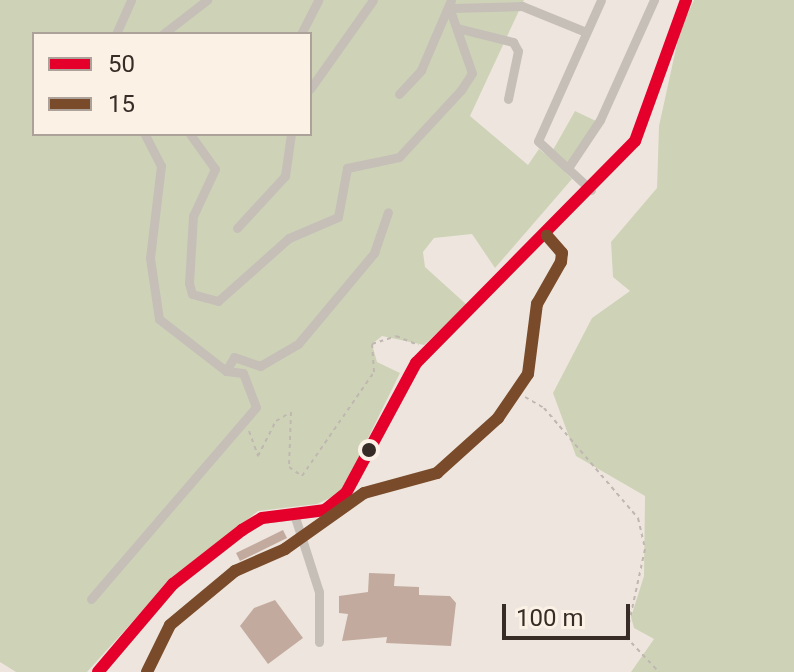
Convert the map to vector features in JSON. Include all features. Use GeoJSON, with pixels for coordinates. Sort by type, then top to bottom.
{"type":"FeatureCollection","features":[{"type":"Feature","properties":{"kind":"street"},"geometry":{"type":"LineString","coordinates":[[117,32],[131,0]]}},
{"type":"Feature","properties":{"kind":"street"},"geometry":{"type":"LineString","coordinates":[[166,32],[207,0]]}},
{"type":"Feature","properties":{"kind":"street"},"geometry":{"type":"LineString","coordinates":[[302,32],[318,0]]}},
{"type":"Feature","properties":{"kind":"street"},"geometry":{"type":"LineString","coordinates":[[312,86],[373,0]]}},
{"type":"Feature","properties":{"kind":"street"},"geometry":{"type":"LineString","coordinates":[[591,190],[538,141],[601,0]]}},
{"type":"Feature","properties":{"kind":"street"},"geometry":{"type":"LineString","coordinates":[[568,168],[600,120],[654,0]]}},
{"type":"Feature","properties":{"kind":"street"},"geometry":{"type":"LineString","coordinates":[[98,672],[173,584],[262,518],[325,510],[346,493],[407,375],[429,349],[591,190],[648,118],[686,0]]}},
{"type":"Feature","properties":{"kind":"street"},"geometry":{"type":"LineString","coordinates":[[451,7],[541,5],[586,32]]}},
{"type":"Feature","properties":{"kind":"street"},"geometry":{"type":"LineString","coordinates":[[191,136],[215,169],[193,216],[189,283],[192,294],[218,301],[289,238],[338,217],[347,168],[399,157],[461,90],[472,73],[451,7]]}},
{"type":"Feature","properties":{"kind":"street"},"geometry":{"type":"LineString","coordinates":[[399,94],[451,7]]}},
{"type":"Feature","properties":{"kind":"street"},"geometry":{"type":"LineString","coordinates":[[457,28],[513,42],[508,99]]}},
{"type":"Feature","properties":{"kind":"street"},"geometry":{"type":"LineString","coordinates":[[91,599],[248,422],[256,407],[251,382],[226,371],[159,319],[150,258],[162,181],[146,136]]}},
{"type":"Feature","properties":{"kind":"street"},"geometry":{"type":"LineString","coordinates":[[237,228],[285,176],[291,136]]}},
{"type":"Feature","properties":{"kind":"street"},"geometry":{"type":"LineString","coordinates":[[226,371],[234,357],[260,366],[298,344],[374,253],[388,212]]}},
{"type":"Feature","properties":{"kind":"street"},"geometry":{"type":"LineString","coordinates":[[147,672],[170,625],[201,596],[388,482],[450,465],[517,393],[528,374],[537,304],[561,262],[562,253],[547,236]]}},
{"type":"Feature","properties":{"kind":"street"},"geometry":{"type":"LineString","coordinates":[[294,514],[304,534],[319,592],[319,642]]}},
{"type":"Feature","properties":{"kind":"path"},"geometry":{"type":"LineString","coordinates":[[248,422],[258,456],[276,421],[291,412],[289,467],[302,476],[374,372],[372,344],[396,336],[429,349]]}},
{"type":"Feature","properties":{"kind":"path"},"geometry":{"type":"LineString","coordinates":[[517,393],[544,408],[638,518],[645,549],[626,637],[659,672]]}},
{"type":"Feature","properties":{"kind":"green space"},"geometry":{"type":"Polygon","coordinates":[[[0,0],[524,0],[470,116],[528,165],[539,149],[549,157],[575,111],[596,121],[565,172],[572,179],[495,268],[472,234],[434,238],[423,252],[425,267],[467,305],[424,345],[382,336],[372,344],[377,362],[400,373],[341,493],[317,504],[258,511],[164,587],[87,672],[16,672],[0,662],[0,0]]]}},
{"type":"Feature","properties":{"kind":"green space"},"geometry":{"type":"Polygon","coordinates":[[[694,0],[794,0],[794,672],[631,672],[654,639],[634,628],[631,617],[644,576],[645,496],[576,456],[553,393],[592,318],[630,291],[613,277],[611,242],[657,188],[659,126],[680,30],[694,0]]]}},
{"type":"Feature","properties":{"kind":"building"},"geometry":{"type":"Polygon","coordinates":[[[283,530],[287,538],[240,561],[236,553],[283,530]]]}},
{"type":"Feature","properties":{"kind":"building"},"geometry":{"type":"Polygon","coordinates":[[[369,573],[395,574],[394,586],[419,587],[419,595],[450,596],[456,603],[451,646],[386,643],[387,637],[342,641],[348,614],[339,613],[339,596],[368,592],[369,573]]]}},
{"type":"Feature","properties":{"kind":"building"},"geometry":{"type":"Polygon","coordinates":[[[275,600],[303,638],[268,664],[240,626],[254,608],[275,600]]]}},
{"type":"Feature","properties":{"kind":"transit line","name":"50"},"geometry":{"type":"LineString","coordinates":[[98,672],[173,584],[242,530],[262,518],[325,510],[346,493],[416,363],[635,141],[686,0]]}},
{"type":"Feature","properties":{"kind":"transit line","name":"15"},"geometry":{"type":"LineString","coordinates":[[147,672],[170,625],[235,571],[285,549],[364,493],[437,473],[498,418],[528,374],[537,304],[561,262],[562,253],[547,236]]}}]}
